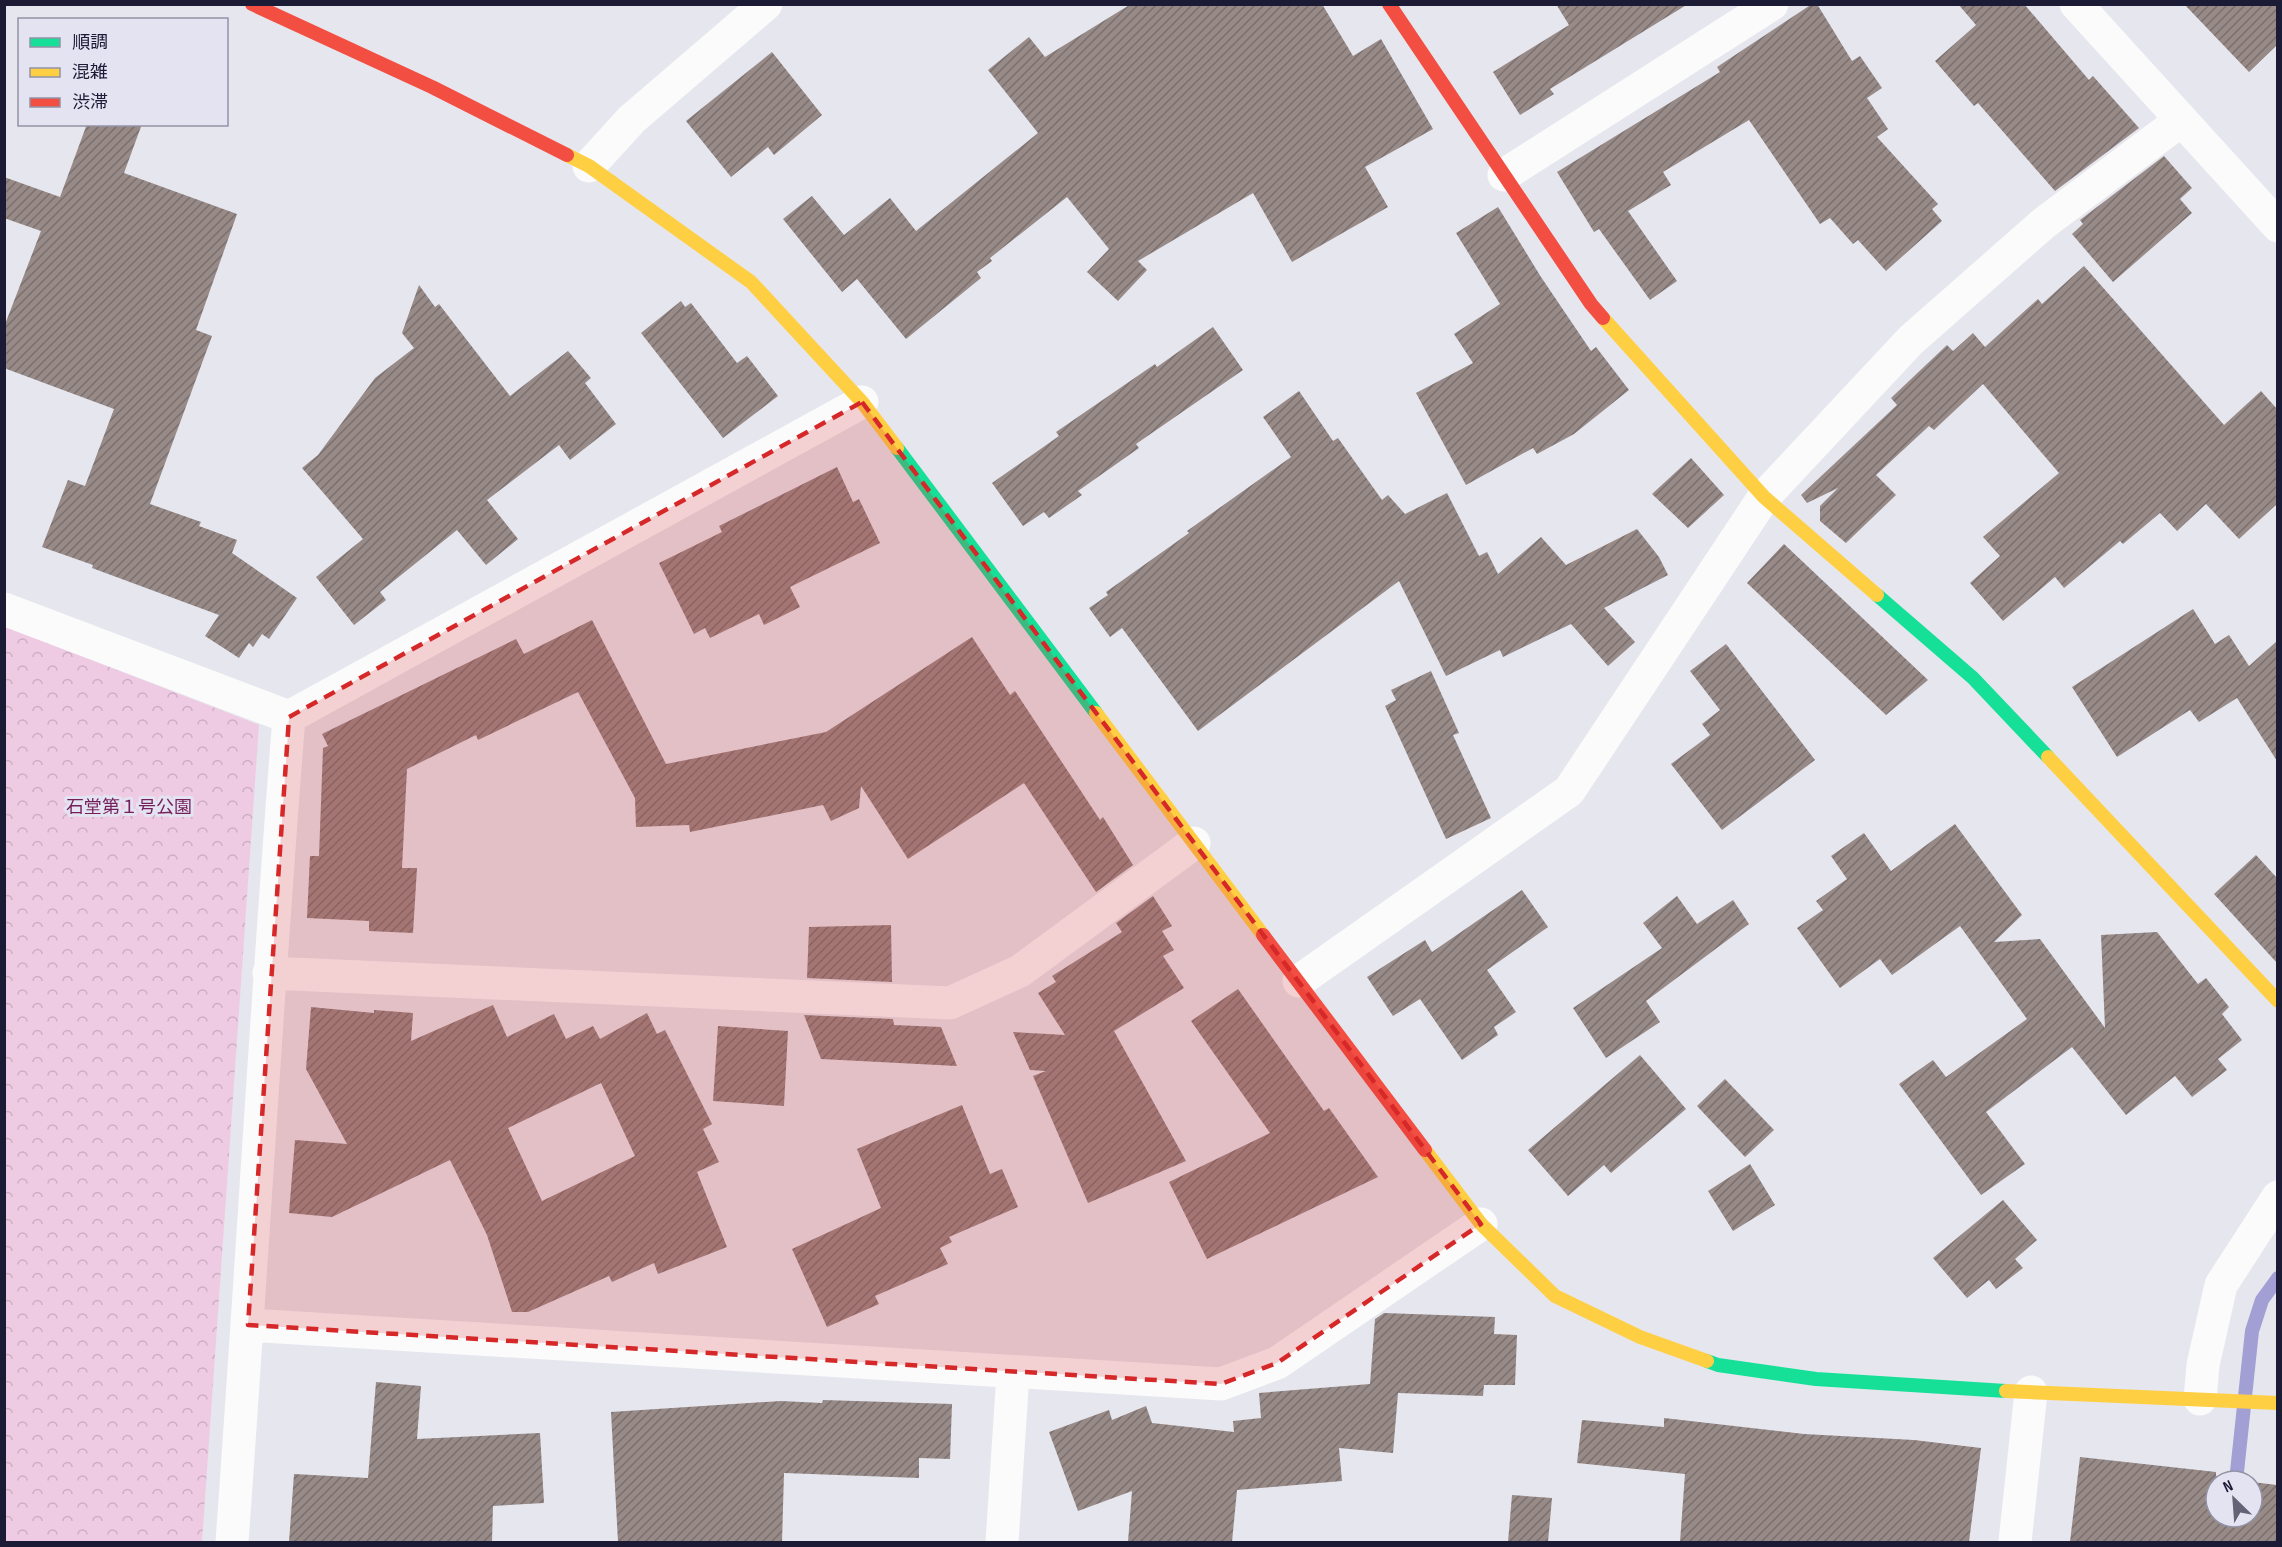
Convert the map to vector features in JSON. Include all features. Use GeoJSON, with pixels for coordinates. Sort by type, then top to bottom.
{"type":"FeatureCollection","features":[{"type":"Feature","properties":{"kind":"street"},"geometry":{"type":"LineString","coordinates":[[252,4],[432,87],[589,166],[751,282],[861,402],[1481,1224],[1555,1296],[1640,1337],[1718,1365],[1816,1379],[2031,1392],[2277,1403]]}},
{"type":"Feature","properties":{"kind":"street"},"geometry":{"type":"LineString","coordinates":[[589,166],[632,119],[766,4]]}},
{"type":"Feature","properties":{"kind":"street"},"geometry":{"type":"LineString","coordinates":[[1389,4],[1591,304],[1764,497],[1973,678],[2277,1001]]}},
{"type":"Feature","properties":{"kind":"street"},"geometry":{"type":"LineString","coordinates":[[1504,175],[1772,4]]}},
{"type":"Feature","properties":{"kind":"street"},"geometry":{"type":"LineString","coordinates":[[2076,4],[2277,226]]}},
{"type":"Feature","properties":{"kind":"street"},"geometry":{"type":"LineString","coordinates":[[1299,981],[1569,791],[1764,497],[1911,340],[2044,223],[2180,121]]}},
{"type":"Feature","properties":{"kind":"street"},"geometry":{"type":"LineString","coordinates":[[4,609],[289,717],[861,402]]}},
{"type":"Feature","properties":{"kind":"street"},"geometry":{"type":"LineString","coordinates":[[232,1542],[248,1325],[269,973],[289,717]]}},
{"type":"Feature","properties":{"kind":"street"},"geometry":{"type":"LineString","coordinates":[[269,973],[950,1003],[1020,971],[1194,843]]}},
{"type":"Feature","properties":{"kind":"street"},"geometry":{"type":"LineString","coordinates":[[2200,1399],[2203,1365],[2220,1285],[2277,1197]]}},
{"type":"Feature","properties":{"kind":"street"},"geometry":{"type":"LineString","coordinates":[[248,1325],[1221,1384],[1277,1363],[1481,1224]]}},
{"type":"Feature","properties":{"kind":"street"},"geometry":{"type":"LineString","coordinates":[[1002,1542],[1013,1373]]}},
{"type":"Feature","properties":{"kind":"street"},"geometry":{"type":"LineString","coordinates":[[2015,1542],[2031,1392]]}},
{"type":"Feature","properties":{"kind":"highlighted area"},"geometry":{"type":"Polygon","coordinates":[[[862,402],[1481,1224],[1277,1363],[1221,1384],[248,1325],[289,717],[862,402]]]}},
{"type":"Feature","properties":{"kind":"green space","name":"石堂第１号公園"},"geometry":{"type":"Polygon","coordinates":[[[4,626],[259,725],[202,1542],[5,1542],[4,626]]]}},
{"type":"Feature","properties":{"kind":"building"},"geometry":{"type":"Polygon","coordinates":[[[1131,4],[1322,4],[1353,56],[1381,39],[1433,129],[1365,167],[1388,207],[1292,262],[1253,193],[1138,261],[1147,270],[1118,301],[1087,272],[1109,249],[1067,197],[990,258],[992,261],[977,272],[981,278],[906,339],[857,279],[842,292],[783,219],[812,196],[844,235],[890,198],[916,231],[1038,133],[988,70],[1029,37],[1045,57],[1131,4]]]}},
{"type":"Feature","properties":{"kind":"building"},"geometry":{"type":"Polygon","coordinates":[[[1556,4],[1688,4],[1550,89],[1554,94],[1520,115],[1493,72],[1569,25],[1556,4]]]}},
{"type":"Feature","properties":{"kind":"building"},"geometry":{"type":"Polygon","coordinates":[[[1812,4],[1817,4],[1852,61],[1860,56],[1882,88],[1867,98],[1888,129],[1877,137],[1938,204],[1932,209],[1942,221],[1886,271],[1858,240],[1853,244],[1830,218],[1820,224],[1749,120],[1663,172],[1671,185],[1628,211],[1677,281],[1650,300],[1599,229],[1594,232],[1557,172],[1720,72],[1717,67],[1812,4]]]}},
{"type":"Feature","properties":{"kind":"building"},"geometry":{"type":"Polygon","coordinates":[[[1958,4],[2024,4],[2089,80],[2093,76],[2139,128],[2055,191],[1978,103],[1974,106],[1935,61],[1976,25],[1958,4]]]}},
{"type":"Feature","properties":{"kind":"building"},"geometry":{"type":"Polygon","coordinates":[[[2184,4],[2277,4],[2277,45],[2249,72],[2184,4]]]}},
{"type":"Feature","properties":{"kind":"building"},"geometry":{"type":"Polygon","coordinates":[[[772,52],[822,115],[774,155],[768,147],[731,177],[686,121],[772,52]]]}},
{"type":"Feature","properties":{"kind":"building"},"geometry":{"type":"Polygon","coordinates":[[[86,126],[141,126],[124,173],[237,214],[196,330],[212,336],[150,504],[201,522],[199,526],[237,540],[232,553],[297,598],[269,639],[262,634],[253,647],[249,643],[239,658],[205,636],[219,615],[42,547],[68,480],[85,486],[114,409],[4,368],[4,327],[41,231],[4,218],[4,177],[60,197],[86,126]]]}},
{"type":"Feature","properties":{"kind":"building"},"geometry":{"type":"Polygon","coordinates":[[[2164,156],[2192,188],[2180,199],[2192,213],[2113,282],[2072,234],[2083,224],[2080,220],[2164,156]]]}},
{"type":"Feature","properties":{"kind":"building"},"geometry":{"type":"Polygon","coordinates":[[[1498,207],[1541,277],[1591,351],[1596,347],[1629,390],[1574,434],[1537,454],[1533,448],[1466,485],[1416,393],[1473,363],[1454,334],[1500,304],[1456,233],[1498,207]]]}},
{"type":"Feature","properties":{"kind":"building"},"geometry":{"type":"Polygon","coordinates":[[[2084,266],[2224,425],[2261,391],[2277,409],[2277,504],[2239,539],[2206,504],[2177,531],[2160,513],[2123,544],[2120,541],[2064,588],[2055,577],[2003,621],[1970,583],[2000,556],[1983,537],[2059,473],[1983,384],[1934,430],[1929,426],[1876,475],[1896,495],[1846,543],[1820,521],[1820,506],[1838,488],[1807,503],[1801,495],[1897,405],[1891,398],[1947,345],[1953,351],[1973,333],[1985,347],[2038,299],[2042,304],[2084,266]]]}},
{"type":"Feature","properties":{"kind":"building"},"geometry":{"type":"Polygon","coordinates":[[[419,285],[435,307],[439,304],[510,396],[568,351],[591,378],[585,383],[616,424],[570,460],[559,445],[487,500],[518,539],[486,565],[457,530],[380,592],[386,600],[354,625],[316,577],[363,539],[302,468],[318,455],[375,378],[414,348],[402,333],[419,285]]]}},
{"type":"Feature","properties":{"kind":"building"},"geometry":{"type":"Polygon","coordinates":[[[681,301],[685,307],[691,303],[737,363],[747,356],[778,396],[723,438],[641,333],[681,301]]]}},
{"type":"Feature","properties":{"kind":"building"},"geometry":{"type":"Polygon","coordinates":[[[1213,327],[1243,370],[1136,444],[1139,448],[1078,491],[1082,495],[1049,518],[1044,512],[1023,526],[992,483],[1059,436],[1056,432],[1155,364],[1157,367],[1213,327]]]}},
{"type":"Feature","properties":{"kind":"building"},"geometry":{"type":"Polygon","coordinates":[[[1299,391],[1333,441],[1338,438],[1382,500],[1388,495],[1405,514],[1447,493],[1479,556],[1487,552],[1498,574],[1541,537],[1566,565],[1637,529],[1659,557],[1668,575],[1604,608],[1635,642],[1608,666],[1571,624],[1503,657],[1500,650],[1446,676],[1399,581],[1198,731],[1122,628],[1110,637],[1089,608],[1108,595],[1106,592],[1189,533],[1187,531],[1291,457],[1263,417],[1299,391]]]}},
{"type":"Feature","properties":{"kind":"building"},"geometry":{"type":"Polygon","coordinates":[[[1691,458],[1724,495],[1688,528],[1652,494],[1691,458]]]}},
{"type":"Feature","properties":{"kind":"building"},"geometry":{"type":"Polygon","coordinates":[[[837,467],[853,502],[859,499],[880,543],[790,587],[800,607],[764,625],[759,614],[710,638],[705,628],[694,634],[659,563],[722,532],[719,526],[837,467]]]}},
{"type":"Feature","properties":{"kind":"building"},"geometry":{"type":"Polygon","coordinates":[[[1784,544],[1928,680],[1886,715],[1747,583],[1784,544]]]}},
{"type":"Feature","properties":{"kind":"building"},"geometry":{"type":"Polygon","coordinates":[[[2193,609],[2215,644],[2229,635],[2249,666],[2277,641],[2277,761],[2237,698],[2199,722],[2190,710],[2117,757],[2072,687],[2193,609]]]}},
{"type":"Feature","properties":{"kind":"building"},"geometry":{"type":"Polygon","coordinates":[[[592,620],[666,764],[826,732],[972,637],[1010,695],[1015,691],[1100,820],[1103,817],[1133,865],[1096,892],[1024,783],[908,859],[861,786],[859,808],[831,821],[823,805],[690,832],[689,825],[636,827],[635,798],[578,692],[478,740],[476,735],[407,769],[402,868],[417,868],[413,933],[369,931],[369,921],[307,918],[310,856],[319,856],[323,748],[328,746],[322,734],[516,639],[524,654],[592,620]]]}},
{"type":"Feature","properties":{"kind":"building"},"geometry":{"type":"Polygon","coordinates":[[[1726,644],[1815,760],[1722,830],[1671,764],[1710,735],[1702,724],[1720,710],[1690,671],[1726,644]]]}},
{"type":"Feature","properties":{"kind":"building"},"geometry":{"type":"Polygon","coordinates":[[[1431,671],[1459,733],[1453,735],[1491,818],[1446,839],[1385,706],[1396,700],[1391,690],[1431,671]]]}},
{"type":"Feature","properties":{"kind":"building"},"geometry":{"type":"Polygon","coordinates":[[[1955,824],[2022,915],[1994,942],[2040,939],[2105,1028],[2101,935],[2157,932],[2198,984],[2206,978],[2229,1007],[2222,1014],[2242,1040],[2218,1059],[2227,1070],[2192,1097],[2175,1076],[2126,1115],[2072,1047],[1986,1112],[2025,1164],[1981,1195],[1899,1084],[1933,1060],[1946,1077],[2027,1019],[1960,926],[1892,975],[1880,959],[1840,988],[1797,928],[1823,910],[1816,901],[1847,879],[1831,856],[1864,833],[1891,871],[1955,824]]]}},
{"type":"Feature","properties":{"kind":"building"},"geometry":{"type":"Polygon","coordinates":[[[2256,855],[2277,878],[2277,963],[2214,894],[2256,855]]]}},
{"type":"Feature","properties":{"kind":"building"},"geometry":{"type":"Polygon","coordinates":[[[1522,890],[1548,927],[1487,970],[1516,1012],[1494,1027],[1498,1035],[1462,1060],[1420,999],[1393,1016],[1367,977],[1425,940],[1432,952],[1522,890]]]}},
{"type":"Feature","properties":{"kind":"building"},"geometry":{"type":"Polygon","coordinates":[[[1153,896],[1172,926],[1162,931],[1174,950],[1163,956],[1184,988],[1114,1031],[1186,1161],[1088,1203],[1033,1076],[1046,1071],[1030,1070],[1013,1032],[1065,1035],[1038,993],[1056,982],[1052,976],[1122,932],[1116,923],[1153,896]]]}},
{"type":"Feature","properties":{"kind":"building"},"geometry":{"type":"Polygon","coordinates":[[[1677,896],[1697,924],[1733,900],[1749,924],[1646,1001],[1660,1022],[1606,1058],[1573,1008],[1662,948],[1643,923],[1677,896]]]}},
{"type":"Feature","properties":{"kind":"building"},"geometry":{"type":"Polygon","coordinates":[[[891,925],[892,982],[807,978],[809,927],[891,925]]]}},
{"type":"Feature","properties":{"kind":"building"},"geometry":{"type":"Polygon","coordinates":[[[1238,989],[1324,1111],[1329,1108],[1378,1177],[1207,1259],[1169,1182],[1270,1133],[1191,1021],[1238,989]]]}},
{"type":"Feature","properties":{"kind":"building"},"geometry":{"type":"Polygon","coordinates":[[[493,1005],[507,1037],[554,1014],[566,1039],[593,1026],[600,1039],[647,1013],[657,1034],[665,1030],[712,1124],[703,1129],[719,1162],[697,1172],[727,1247],[658,1274],[654,1263],[612,1282],[609,1276],[528,1312],[512,1312],[487,1235],[450,1160],[332,1217],[289,1213],[295,1140],[347,1144],[306,1069],[311,1007],[374,1013],[374,1010],[413,1013],[411,1041],[493,1005]],[[601,1083],[508,1128],[542,1201],[635,1156],[601,1083]]]}},
{"type":"Feature","properties":{"kind":"building"},"geometry":{"type":"Polygon","coordinates":[[[804,1015],[893,1019],[894,1025],[941,1027],[957,1066],[821,1059],[804,1015]]]}},
{"type":"Feature","properties":{"kind":"building"},"geometry":{"type":"Polygon","coordinates":[[[718,1026],[788,1031],[784,1106],[713,1101],[718,1026]]]}},
{"type":"Feature","properties":{"kind":"building"},"geometry":{"type":"Polygon","coordinates":[[[1640,1055],[1686,1109],[1611,1173],[1604,1165],[1568,1196],[1528,1150],[1640,1055]]]}},
{"type":"Feature","properties":{"kind":"building"},"geometry":{"type":"Polygon","coordinates":[[[1725,1079],[1774,1130],[1745,1157],[1697,1106],[1725,1079]]]}},
{"type":"Feature","properties":{"kind":"building"},"geometry":{"type":"Polygon","coordinates":[[[962,1105],[990,1174],[1002,1169],[1018,1207],[949,1237],[952,1242],[940,1248],[948,1264],[875,1296],[879,1304],[827,1327],[792,1249],[881,1208],[857,1149],[962,1105]]]}},
{"type":"Feature","properties":{"kind":"building"},"geometry":{"type":"Polygon","coordinates":[[[1750,1164],[1775,1205],[1733,1231],[1708,1191],[1750,1164]]]}},
{"type":"Feature","properties":{"kind":"building"},"geometry":{"type":"Polygon","coordinates":[[[2003,1200],[2037,1240],[2015,1259],[2023,1268],[1996,1289],[1989,1280],[1967,1298],[1933,1258],[2003,1200]]]}},
{"type":"Feature","properties":{"kind":"building"},"geometry":{"type":"Polygon","coordinates":[[[1384,1313],[1495,1317],[1494,1334],[1517,1335],[1515,1385],[1484,1385],[1483,1396],[1398,1393],[1393,1453],[1339,1448],[1342,1481],[1237,1490],[1232,1542],[1128,1542],[1132,1491],[1078,1511],[1049,1432],[1109,1410],[1112,1420],[1146,1406],[1152,1423],[1234,1432],[1233,1421],[1261,1418],[1259,1393],[1370,1384],[1375,1319],[1384,1313]]]}},
{"type":"Feature","properties":{"kind":"building"},"geometry":{"type":"Polygon","coordinates":[[[376,1382],[421,1386],[417,1439],[540,1433],[544,1503],[493,1506],[492,1542],[289,1542],[294,1474],[368,1478],[376,1382]]]}},
{"type":"Feature","properties":{"kind":"building"},"geometry":{"type":"Polygon","coordinates":[[[823,1400],[952,1404],[950,1459],[919,1458],[919,1478],[784,1473],[782,1542],[618,1542],[611,1412],[781,1401],[822,1403],[823,1400]]]}},
{"type":"Feature","properties":{"kind":"building"},"geometry":{"type":"Polygon","coordinates":[[[1664,1418],[1804,1434],[1914,1440],[1981,1448],[1969,1542],[1680,1542],[1685,1474],[1577,1463],[1582,1420],[1664,1427],[1664,1418]]]}},
{"type":"Feature","properties":{"kind":"building"},"geometry":{"type":"Polygon","coordinates":[[[2080,1457],[2204,1471],[2204,1529],[2264,1529],[2264,1483],[2277,1485],[2277,1542],[2070,1542],[2080,1457]]]}},
{"type":"Feature","properties":{"kind":"building"},"geometry":{"type":"Polygon","coordinates":[[[1512,1495],[1552,1498],[1548,1542],[1508,1542],[1512,1495]]]}},
{"type":"Feature","properties":{"kind":"waterway"},"geometry":{"type":"LineString","coordinates":[[2237,1469],[2252,1331],[2262,1300],[2278,1278]]}},
{"type":"Feature","properties":{"kind":"traffic: fast"},"geometry":{"type":"LineString","coordinates":[[897,448],[1096,713]]}},
{"type":"Feature","properties":{"kind":"traffic: fast"},"geometry":{"type":"LineString","coordinates":[[1877,595],[1973,678],[2048,757]]}},
{"type":"Feature","properties":{"kind":"traffic: fast"},"geometry":{"type":"LineString","coordinates":[[1707,1361],[1718,1365],[1816,1379],[2006,1391]]}},
{"type":"Feature","properties":{"kind":"traffic: slow"},"geometry":{"type":"LineString","coordinates":[[567,155],[589,166],[751,282],[862,402],[897,448]]}},
{"type":"Feature","properties":{"kind":"traffic: slow"},"geometry":{"type":"LineString","coordinates":[[1603,318],[1764,497],[1877,595]]}},
{"type":"Feature","properties":{"kind":"traffic: slow"},"geometry":{"type":"LineString","coordinates":[[1096,713],[1263,935]]}},
{"type":"Feature","properties":{"kind":"traffic: slow"},"geometry":{"type":"LineString","coordinates":[[2048,757],[2278,1001]]}},
{"type":"Feature","properties":{"kind":"traffic: slow"},"geometry":{"type":"LineString","coordinates":[[1425,1150],[1481,1224],[1555,1296],[1640,1337],[1707,1361]]}},
{"type":"Feature","properties":{"kind":"traffic: slow"},"geometry":{"type":"LineString","coordinates":[[2006,1391],[2278,1403]]}},
{"type":"Feature","properties":{"kind":"traffic: jam"},"geometry":{"type":"LineString","coordinates":[[252,4],[432,87],[567,155]]}},
{"type":"Feature","properties":{"kind":"traffic: jam"},"geometry":{"type":"LineString","coordinates":[[1389,4],[1591,304],[1603,318]]}},
{"type":"Feature","properties":{"kind":"traffic: jam"},"geometry":{"type":"LineString","coordinates":[[1263,935],[1425,1150]]}}]}
